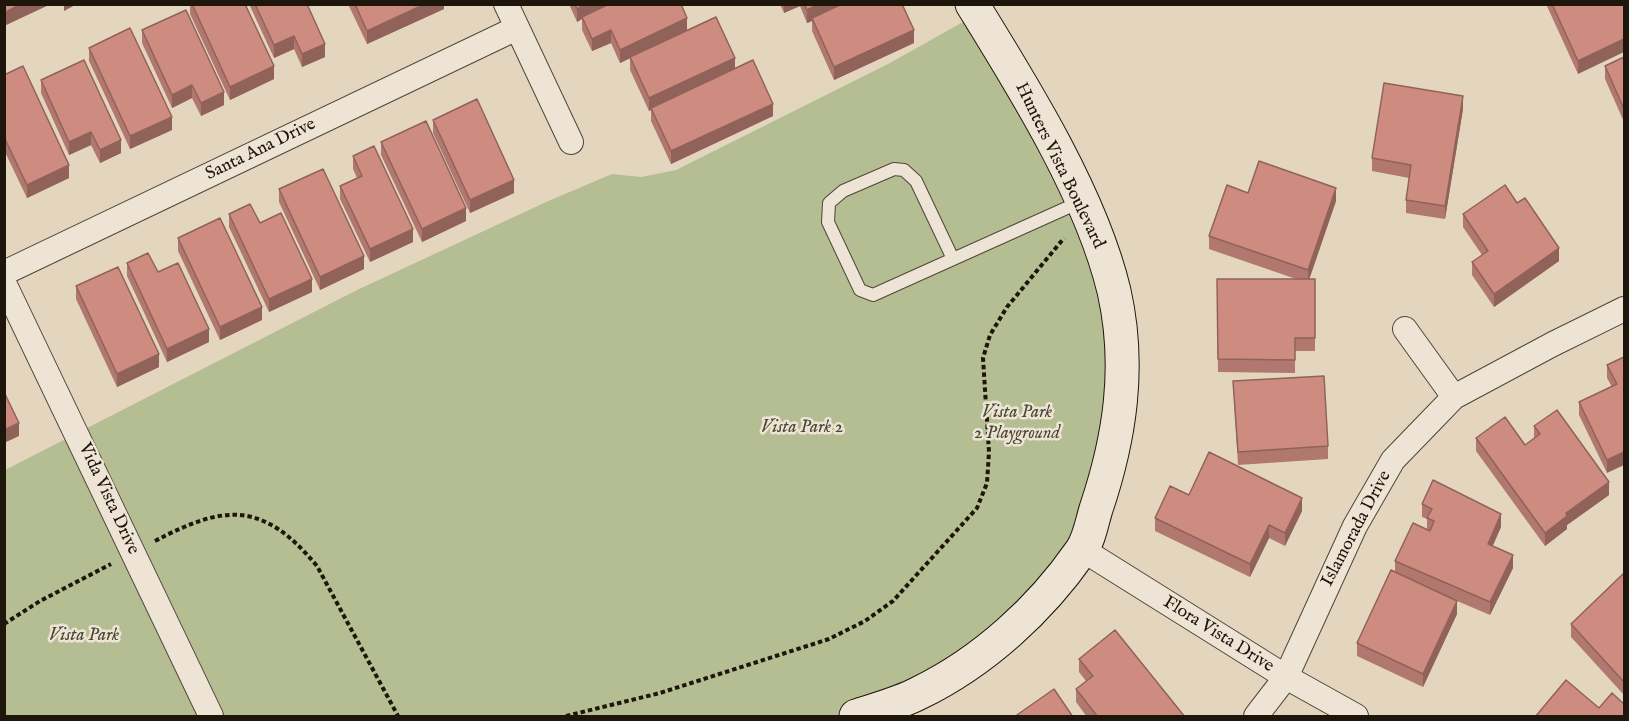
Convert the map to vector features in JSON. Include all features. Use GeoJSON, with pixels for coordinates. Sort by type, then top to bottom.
{"type":"FeatureCollection","features":[{"type":"Feature","properties":{"kind":"street"},"geometry":{"type":"LineString","coordinates":[[506,4],[571,142]]}},
{"type":"Feature","properties":{"kind":"street","name":"Hunters Vista Boulevard"},"geometry":{"type":"LineString","coordinates":[[856,717],[918,694],[964,668],[1024,619],[1083,550],[1110,468],[1119,423],[1123,377],[1121,333],[1113,290],[1083,207],[1031,102],[972,4]]}},
{"type":"Feature","properties":{"kind":"street","name":"Santa Ana Drive"},"geometry":{"type":"LineString","coordinates":[[4,273],[517,28]]}},
{"type":"Feature","properties":{"kind":"street","name":"Vida Vista Drive"},"geometry":{"type":"LineString","coordinates":[[4,283],[210,717]]}},
{"type":"Feature","properties":{"kind":"street","name":"Islamorada Drive"},"geometry":{"type":"LineString","coordinates":[[1256,717],[1286,677],[1355,525],[1394,460],[1454,397],[1624,309]]}},
{"type":"Feature","properties":{"kind":"street"},"geometry":{"type":"LineString","coordinates":[[1405,329],[1454,397]]}},
{"type":"Feature","properties":{"kind":"street","name":"Flora Vista Drive"},"geometry":{"type":"LineString","coordinates":[[1083,550],[1286,677],[1356,717]]}},
{"type":"Feature","properties":{"kind":"lane"},"geometry":{"type":"LineString","coordinates":[[953,259],[916,181],[904,171],[894,169],[853,186],[829,203],[828,222],[860,291],[873,295],[953,259],[1083,207]]}},
{"type":"Feature","properties":{"kind":"path"},"geometry":{"type":"LineString","coordinates":[[566,717],[660,693],[829,639],[865,621],[893,601],[977,508],[987,483],[989,452],[983,358],[990,335],[1007,307],[1083,207]]}},
{"type":"Feature","properties":{"kind":"path"},"geometry":{"type":"LineString","coordinates":[[4,624],[40,601],[186,525],[214,515],[246,514],[279,527],[300,545],[317,566],[398,717]]}},
{"type":"Feature","properties":{"kind":"green space","name":"Vista Park 2"},"geometry":{"type":"Polygon","coordinates":[[[977,14],[1107,268],[1110,468],[1024,619],[856,716],[5,716],[5,470],[355,291],[546,202],[612,174],[641,177],[676,170],[890,63],[977,14]]]}},
{"type":"Feature","properties":{"kind":"building"},"geometry":{"type":"Polygon","coordinates":[[[4,4],[21,4],[6,12],[4,4]]]}},
{"type":"Feature","properties":{"kind":"building"},"geometry":{"type":"Polygon","coordinates":[[[192,4],[245,4],[274,66],[230,87],[192,4]]]}},
{"type":"Feature","properties":{"kind":"building"},"geometry":{"type":"Polygon","coordinates":[[[255,4],[307,4],[325,44],[302,54],[294,36],[274,45],[255,4]]]}},
{"type":"Feature","properties":{"kind":"building"},"geometry":{"type":"Polygon","coordinates":[[[355,4],[425,4],[367,31],[355,4]]]}},
{"type":"Feature","properties":{"kind":"building"},"geometry":{"type":"Polygon","coordinates":[[[575,4],[586,4],[577,9],[575,4]]]}},
{"type":"Feature","properties":{"kind":"building"},"geometry":{"type":"Polygon","coordinates":[[[609,4],[681,4],[687,18],[620,50],[611,30],[592,39],[582,17],[609,4]]]}},
{"type":"Feature","properties":{"kind":"building"},"geometry":{"type":"Polygon","coordinates":[[[804,4],[819,4],[807,10],[804,4]]]}},
{"type":"Feature","properties":{"kind":"building"},"geometry":{"type":"Polygon","coordinates":[[[842,4],[902,4],[914,30],[834,67],[812,18],[842,4]]]}},
{"type":"Feature","properties":{"kind":"building"},"geometry":{"type":"Polygon","coordinates":[[[1552,4],[1624,4],[1624,39],[1578,61],[1552,4]]]}},
{"type":"Feature","properties":{"kind":"building"},"geometry":{"type":"Polygon","coordinates":[[[186,10],[224,92],[201,103],[192,85],[172,95],[142,30],[186,10]]]}},
{"type":"Feature","properties":{"kind":"building"},"geometry":{"type":"Polygon","coordinates":[[[716,17],[735,58],[649,98],[630,57],[716,17]]]}},
{"type":"Feature","properties":{"kind":"building"},"geometry":{"type":"Polygon","coordinates":[[[130,28],[172,117],[130,136],[89,48],[130,28]]]}},
{"type":"Feature","properties":{"kind":"building"},"geometry":{"type":"Polygon","coordinates":[[[1624,57],[1624,109],[1605,66],[1624,57]]]}},
{"type":"Feature","properties":{"kind":"building"},"geometry":{"type":"Polygon","coordinates":[[[84,60],[121,140],[100,150],[91,132],[69,142],[41,80],[84,60]]]}},
{"type":"Feature","properties":{"kind":"building"},"geometry":{"type":"Polygon","coordinates":[[[753,60],[773,104],[671,151],[651,108],[753,60]]]}},
{"type":"Feature","properties":{"kind":"building"},"geometry":{"type":"Polygon","coordinates":[[[23,66],[69,165],[27,185],[4,137],[4,75],[23,66]]]}},
{"type":"Feature","properties":{"kind":"building"},"geometry":{"type":"Polygon","coordinates":[[[1384,83],[1463,96],[1445,206],[1406,200],[1411,165],[1372,158],[1384,83]]]}},
{"type":"Feature","properties":{"kind":"building"},"geometry":{"type":"Polygon","coordinates":[[[477,99],[514,180],[470,200],[433,120],[477,99]]]}},
{"type":"Feature","properties":{"kind":"building"},"geometry":{"type":"Polygon","coordinates":[[[426,121],[466,208],[422,229],[381,142],[426,121]]]}},
{"type":"Feature","properties":{"kind":"building"},"geometry":{"type":"Polygon","coordinates":[[[374,146],[413,229],[370,249],[340,186],[362,176],[353,156],[374,146]]]}},
{"type":"Feature","properties":{"kind":"building"},"geometry":{"type":"Polygon","coordinates":[[[1259,161],[1336,188],[1308,270],[1209,236],[1227,185],[1248,193],[1259,161]]]}},
{"type":"Feature","properties":{"kind":"building"},"geometry":{"type":"Polygon","coordinates":[[[323,169],[364,256],[320,277],[279,189],[323,169]]]}},
{"type":"Feature","properties":{"kind":"building"},"geometry":{"type":"Polygon","coordinates":[[[1505,185],[1517,203],[1525,198],[1559,248],[1494,294],[1472,262],[1488,251],[1463,214],[1505,185]]]}},
{"type":"Feature","properties":{"kind":"building"},"geometry":{"type":"Polygon","coordinates":[[[250,204],[260,223],[281,213],[312,279],[269,299],[229,214],[250,204]]]}},
{"type":"Feature","properties":{"kind":"building"},"geometry":{"type":"Polygon","coordinates":[[[220,218],[262,307],[220,327],[178,238],[220,218]]]}},
{"type":"Feature","properties":{"kind":"building"},"geometry":{"type":"Polygon","coordinates":[[[148,253],[158,272],[178,263],[209,329],[167,349],[127,263],[148,253]]]}},
{"type":"Feature","properties":{"kind":"building"},"geometry":{"type":"Polygon","coordinates":[[[118,267],[159,354],[117,374],[76,286],[118,267]]]}},
{"type":"Feature","properties":{"kind":"building"},"geometry":{"type":"Polygon","coordinates":[[[1217,279],[1315,279],[1315,338],[1295,338],[1295,360],[1218,359],[1217,279]]]}},
{"type":"Feature","properties":{"kind":"building"},"geometry":{"type":"Polygon","coordinates":[[[1624,357],[1624,452],[1607,460],[1579,402],[1617,384],[1607,365],[1624,357]]]}},
{"type":"Feature","properties":{"kind":"building"},"geometry":{"type":"Polygon","coordinates":[[[1324,376],[1328,446],[1238,452],[1233,381],[1324,376]]]}},
{"type":"Feature","properties":{"kind":"building"},"geometry":{"type":"Polygon","coordinates":[[[4,392],[19,423],[4,430],[4,392]]]}},
{"type":"Feature","properties":{"kind":"building"},"geometry":{"type":"Polygon","coordinates":[[[1557,410],[1609,482],[1566,513],[1567,516],[1545,533],[1476,438],[1505,417],[1525,445],[1540,434],[1534,426],[1557,410]]]}},
{"type":"Feature","properties":{"kind":"building"},"geometry":{"type":"Polygon","coordinates":[[[1209,452],[1302,498],[1285,533],[1269,525],[1250,564],[1155,518],[1170,486],[1189,495],[1209,452]]]}},
{"type":"Feature","properties":{"kind":"building"},"geometry":{"type":"Polygon","coordinates":[[[1433,480],[1501,514],[1488,544],[1513,555],[1490,602],[1395,561],[1413,523],[1430,531],[1434,521],[1427,518],[1432,509],[1422,504],[1433,480]]]}},
{"type":"Feature","properties":{"kind":"building"},"geometry":{"type":"Polygon","coordinates":[[[1391,570],[1457,601],[1423,674],[1357,643],[1391,570]]]}},
{"type":"Feature","properties":{"kind":"building"},"geometry":{"type":"Polygon","coordinates":[[[1624,573],[1624,682],[1571,624],[1624,573]]]}},
{"type":"Feature","properties":{"kind":"building"},"geometry":{"type":"Polygon","coordinates":[[[1115,630],[1185,717],[1098,717],[1076,689],[1093,676],[1079,659],[1115,630]]]}},
{"type":"Feature","properties":{"kind":"building"},"geometry":{"type":"Polygon","coordinates":[[[1566,680],[1599,708],[1612,693],[1624,704],[1624,717],[1535,717],[1566,680]]]}},
{"type":"Feature","properties":{"kind":"building"},"geometry":{"type":"Polygon","coordinates":[[[1054,689],[1073,717],[1014,717],[1054,689]]]}},
{"type":"Feature","properties":{"kind":"park label","name":"Vista Park 2 Playground"},"geometry":{"type":"Point","coordinates":[1017,423]}},
{"type":"Feature","properties":{"kind":"park label","name":"Vista Park"},"geometry":{"type":"Point","coordinates":[84,636]}}]}
